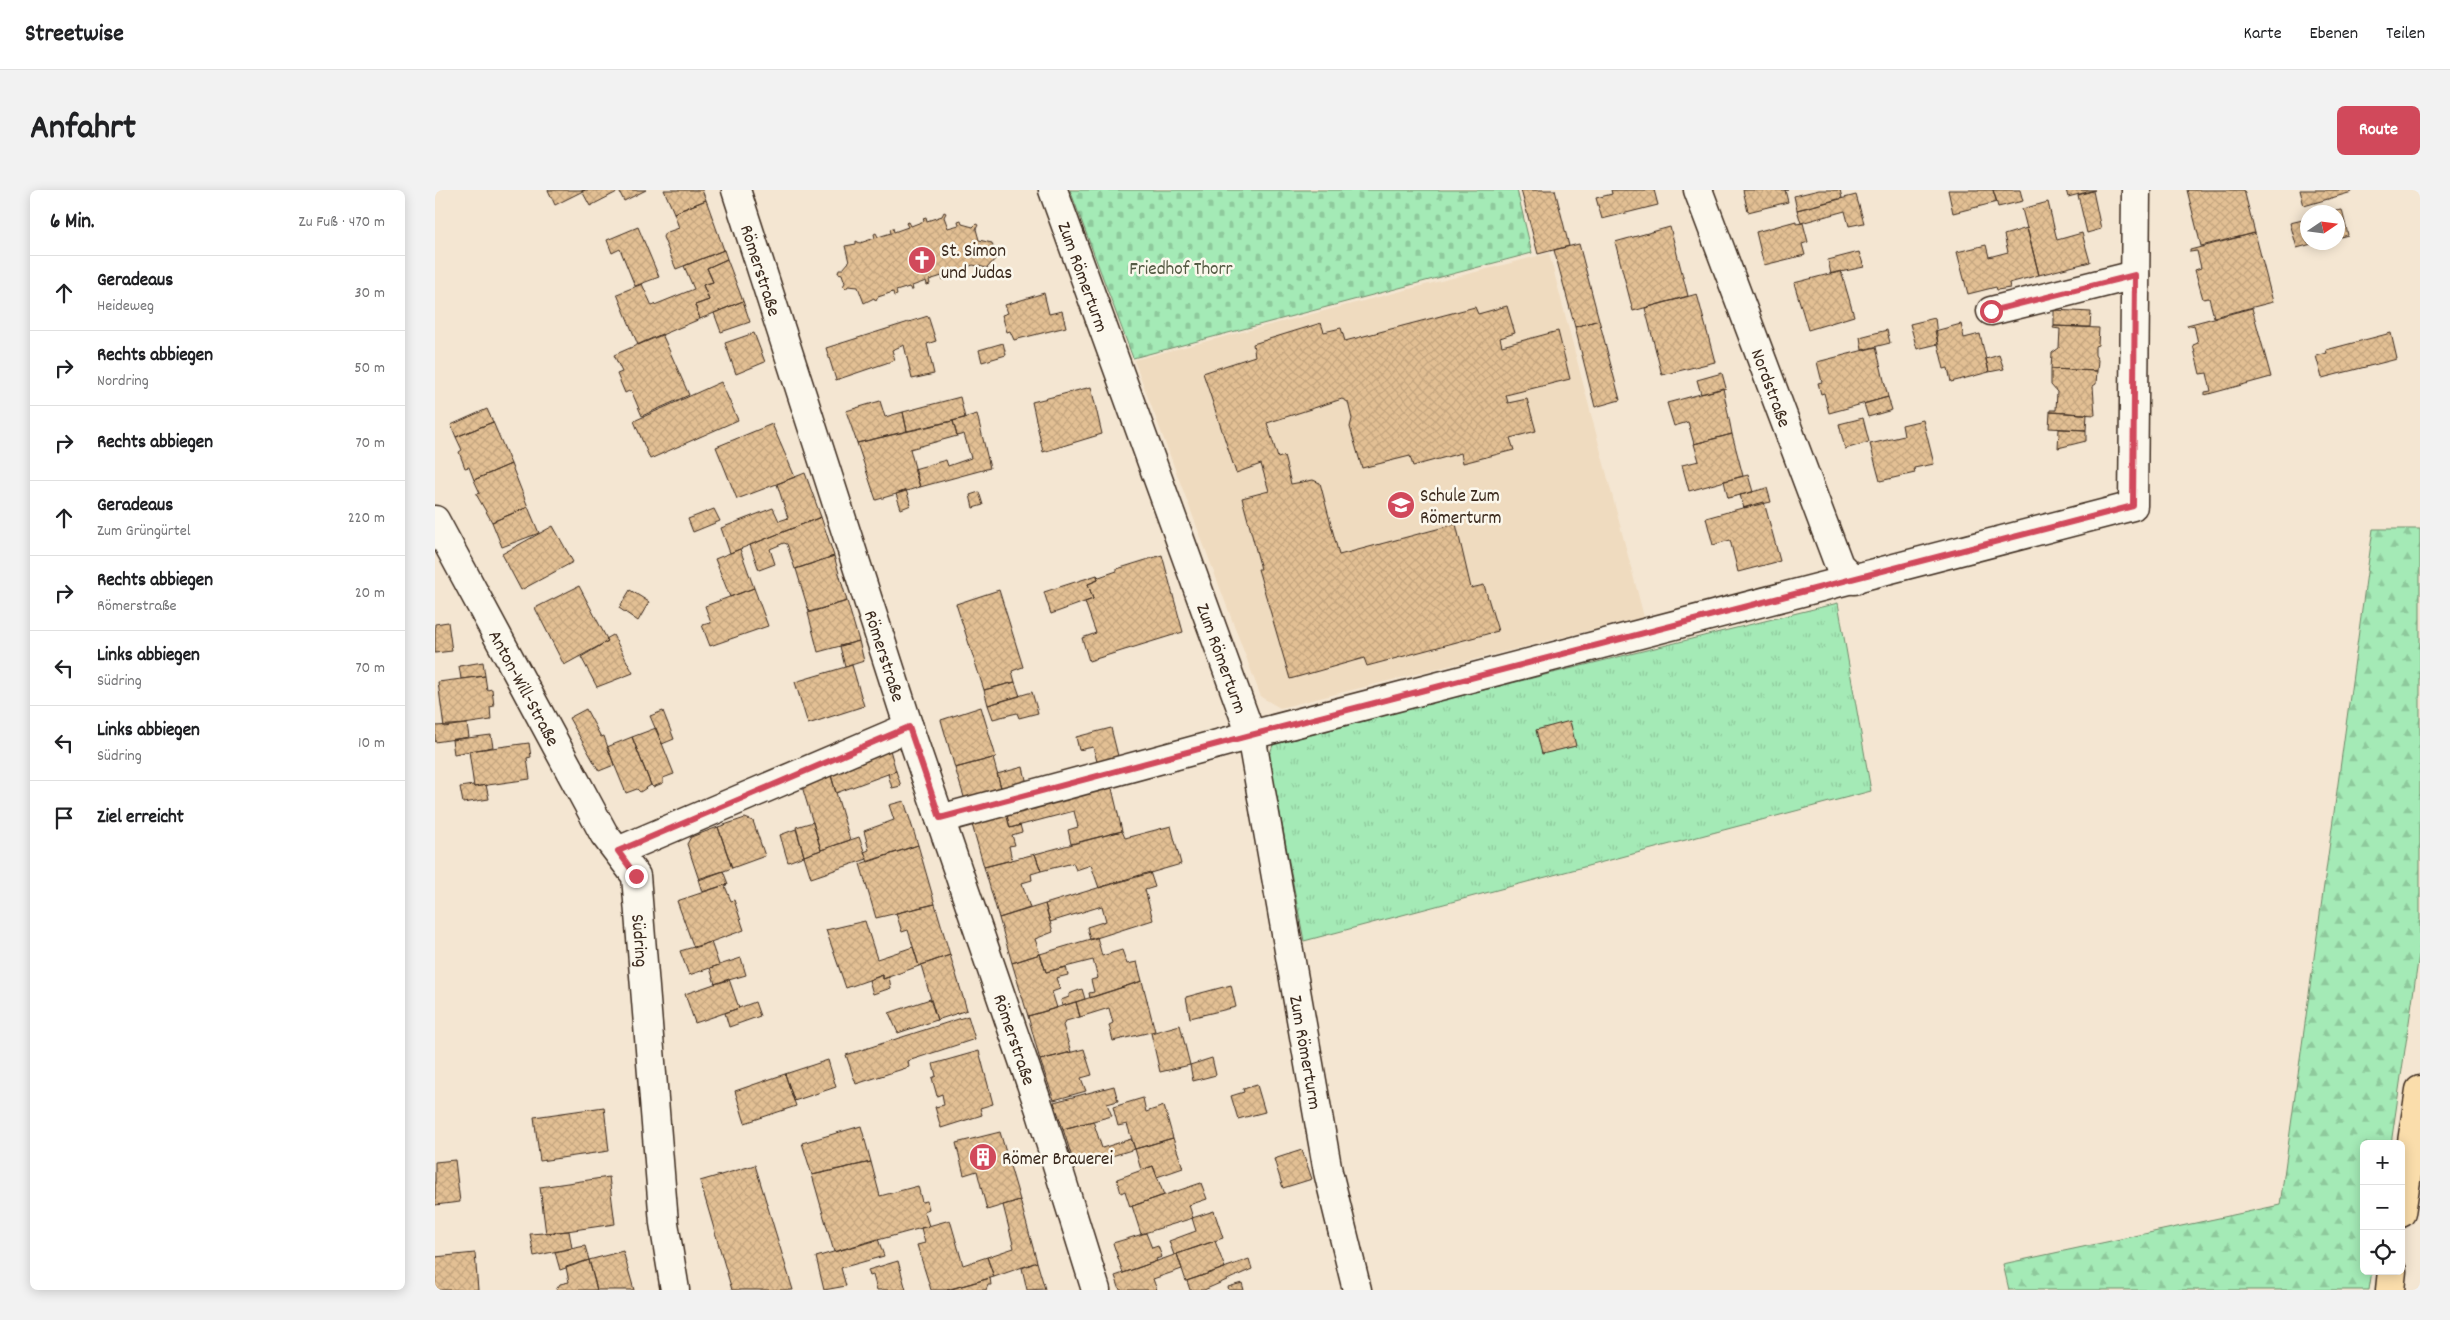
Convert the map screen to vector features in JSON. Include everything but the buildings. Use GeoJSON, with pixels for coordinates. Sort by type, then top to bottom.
{"type":"FeatureCollection","features":[{"type":"Feature","properties":{"kind":"highway"},"geometry":{"type":"LineString","coordinates":[[2405,1187],[2420,1090]]}},
{"type":"Feature","properties":{"kind":"highway"},"geometry":{"type":"LineString","coordinates":[[2390,1290],[2392,1275]]}},
{"type":"Feature","properties":{"kind":"street","name":"Römerstraße"},"geometry":{"type":"LineString","coordinates":[[736,190],[909,727],[1039,1110],[1096,1290]]}},
{"type":"Feature","properties":{"kind":"street","name":"Zum Römerturm"},"geometry":{"type":"LineString","coordinates":[[1053,190],[1251,735],[1328,1172],[1357,1290]]}},
{"type":"Feature","properties":{"kind":"street","name":"Nordstraße"},"geometry":{"type":"LineString","coordinates":[[1697,190],[1839,565],[1855,580]]}},
{"type":"Feature","properties":{"kind":"street"},"geometry":{"type":"LineString","coordinates":[[940,818],[1251,735],[1855,580],[2133,506],[2136,190]]}},
{"type":"Feature","properties":{"kind":"street"},"geometry":{"type":"LineString","coordinates":[[1991,311],[2135,275]]}},
{"type":"Feature","properties":{"kind":"street","name":"Anton-Will-Straße"},"geometry":{"type":"LineString","coordinates":[[435,520],[604,834],[618,851]]}},
{"type":"Feature","properties":{"kind":"street"},"geometry":{"type":"LineString","coordinates":[[618,851],[909,727]]}},
{"type":"Feature","properties":{"kind":"street","name":"Südring"},"geometry":{"type":"LineString","coordinates":[[618,851],[636,876],[664,1223],[675,1290]]}},
{"type":"Feature","properties":{"kind":"shaded area","name":"Schule Zum Römerturm"},"geometry":{"type":"Polygon","coordinates":[[[1549,253],[1644,617],[1280,708],[1261,697],[1134,360],[1549,253]]]}},
{"type":"Feature","properties":{"kind":"green space","name":"Friedhof Thorr"},"geometry":{"type":"Polygon","coordinates":[[[1070,190],[1517,190],[1532,253],[1133,358],[1070,190]]]}},
{"type":"Feature","properties":{"kind":"green space"},"geometry":{"type":"Polygon","coordinates":[[[2373,529],[2420,529],[2420,948],[2392,1140],[2360,1140],[2360,1275],[2371,1275],[2369,1290],[2009,1290],[2003,1264],[2280,1205],[2373,529]]]}},
{"type":"Feature","properties":{"kind":"green space"},"geometry":{"type":"Polygon","coordinates":[[[1838,603],[1871,791],[1304,941],[1269,756],[1273,745],[1284,739],[1838,603]]]}},
{"type":"Feature","properties":{"kind":"place","name":"St. Simon und Judas"},"geometry":{"type":"Point","coordinates":[922,260]}},
{"type":"Feature","properties":{"kind":"place","name":"Schule Zum Römerturm"},"geometry":{"type":"Point","coordinates":[1401,505]}},
{"type":"Feature","properties":{"kind":"place","name":"Römer Brauerei"},"geometry":{"type":"Point","coordinates":[983,1157]}},
{"type":"Feature","properties":{"kind":"route"},"geometry":{"type":"LineString","coordinates":[[636,876],[618,851],[909,727],[940,818],[1251,735],[1855,580],[2133,506],[2135,275],[1991,311]]}}]}
